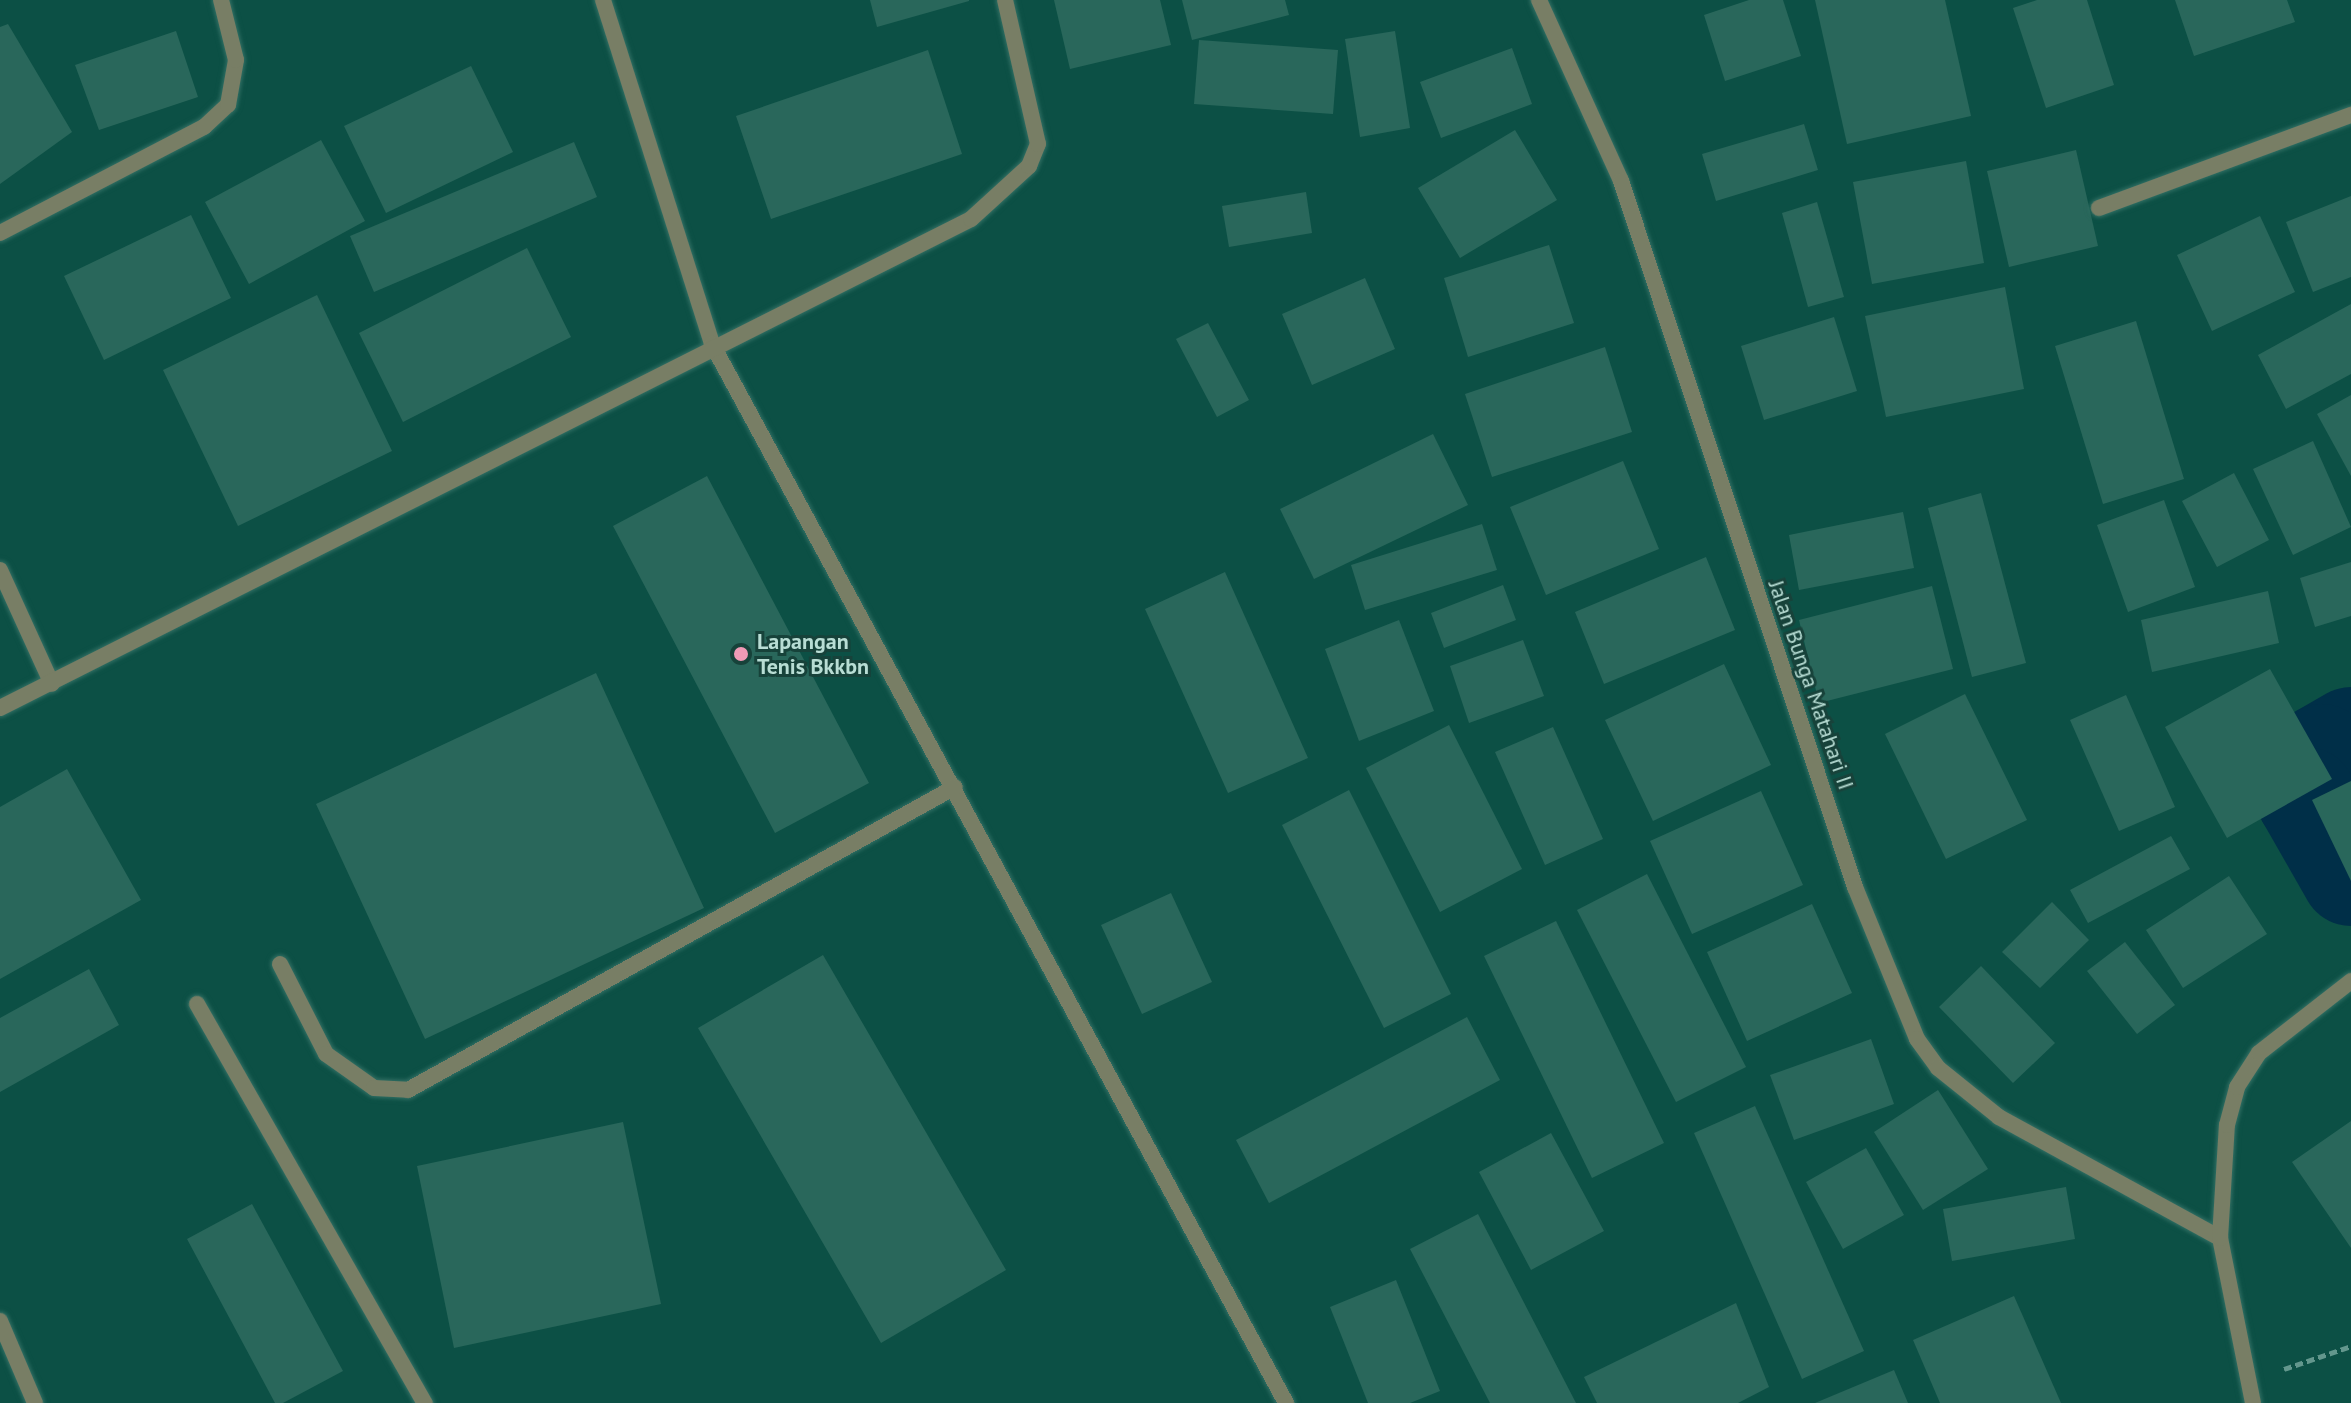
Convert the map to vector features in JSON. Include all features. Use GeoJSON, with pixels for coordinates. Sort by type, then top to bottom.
{"type":"FeatureCollection","features":[{"type":"Feature","properties":{"kind":"street"},"geometry":{"type":"LineString","coordinates":[[0,233],[204,127],[228,105],[236,60],[221,0]]}},
{"type":"Feature","properties":{"kind":"street"},"geometry":{"type":"LineString","coordinates":[[603,0],[712,344],[955,787],[1286,1403]]}},
{"type":"Feature","properties":{"kind":"street"},"geometry":{"type":"LineString","coordinates":[[0,708],[712,344],[971,219],[1029,166],[1037,124],[1005,0]]}},
{"type":"Feature","properties":{"kind":"street","name":"Jalan Bunga Matahari II"},"geometry":{"type":"LineString","coordinates":[[1539,0],[1621,181],[1855,887],[1917,1039],[1972,1100],[2220,1238]]}},
{"type":"Feature","properties":{"kind":"street"},"geometry":{"type":"LineString","coordinates":[[2099,208],[2351,115]]}},
{"type":"Feature","properties":{"kind":"street"},"geometry":{"type":"LineString","coordinates":[[0,570],[52,684]]}},
{"type":"Feature","properties":{"kind":"street"},"geometry":{"type":"LineString","coordinates":[[280,964],[326,1054],[374,1088],[408,1090],[955,787]]}},
{"type":"Feature","properties":{"kind":"street"},"geometry":{"type":"LineString","coordinates":[[2253,1403],[2220,1238],[2227,1125],[2237,1087],[2259,1053],[2351,981]]}},
{"type":"Feature","properties":{"kind":"street"},"geometry":{"type":"LineString","coordinates":[[197,1004],[425,1403]]}},
{"type":"Feature","properties":{"kind":"street"},"geometry":{"type":"LineString","coordinates":[[0,1321],[35,1403]]}},
{"type":"Feature","properties":{"kind":"path"},"geometry":{"type":"LineString","coordinates":[[2249,1381],[2351,1346]]}},
{"type":"Feature","properties":{"kind":"building"},"geometry":{"type":"Polygon","coordinates":[[[870,0],[969,0],[969,1],[877,27],[870,0]]]}},
{"type":"Feature","properties":{"kind":"building"},"geometry":{"type":"Polygon","coordinates":[[[1054,0],[1160,0],[1171,45],[1070,69],[1054,0]]]}},
{"type":"Feature","properties":{"kind":"building"},"geometry":{"type":"Polygon","coordinates":[[[1182,0],[1285,0],[1289,15],[1192,40],[1182,0]]]}},
{"type":"Feature","properties":{"kind":"building"},"geometry":{"type":"Polygon","coordinates":[[[1749,0],[1783,0],[1801,56],[1725,81],[1704,15],[1749,0]]]}},
{"type":"Feature","properties":{"kind":"building"},"geometry":{"type":"Polygon","coordinates":[[[1815,0],[1945,0],[1971,116],[1847,144],[1815,0]]]}},
{"type":"Feature","properties":{"kind":"building"},"geometry":{"type":"Polygon","coordinates":[[[2037,0],[2087,0],[2114,85],[2046,108],[2013,8],[2037,0]]]}},
{"type":"Feature","properties":{"kind":"building"},"geometry":{"type":"Polygon","coordinates":[[[2175,0],[2287,0],[2295,22],[2194,56],[2175,0]]]}},
{"type":"Feature","properties":{"kind":"building"},"geometry":{"type":"Polygon","coordinates":[[[8,24],[72,132],[0,184],[0,27],[8,24]]]}},
{"type":"Feature","properties":{"kind":"building"},"geometry":{"type":"Polygon","coordinates":[[[176,31],[198,97],[99,130],[75,65],[176,31]]]}},
{"type":"Feature","properties":{"kind":"building"},"geometry":{"type":"Polygon","coordinates":[[[1395,31],[1410,128],[1360,137],[1345,39],[1395,31]]]}},
{"type":"Feature","properties":{"kind":"building"},"geometry":{"type":"Polygon","coordinates":[[[1199,40],[1338,50],[1333,114],[1194,104],[1199,40]]]}},
{"type":"Feature","properties":{"kind":"building"},"geometry":{"type":"Polygon","coordinates":[[[1512,48],[1532,104],[1441,138],[1420,82],[1512,48]]]}},
{"type":"Feature","properties":{"kind":"building"},"geometry":{"type":"Polygon","coordinates":[[[928,50],[962,154],[771,219],[736,116],[928,50]]]}},
{"type":"Feature","properties":{"kind":"building"},"geometry":{"type":"Polygon","coordinates":[[[471,66],[513,152],[386,213],[344,126],[471,66]]]}},
{"type":"Feature","properties":{"kind":"building"},"geometry":{"type":"Polygon","coordinates":[[[1804,124],[1818,170],[1716,201],[1702,154],[1804,124]]]}},
{"type":"Feature","properties":{"kind":"building"},"geometry":{"type":"Polygon","coordinates":[[[1515,130],[1557,200],[1460,258],[1418,188],[1515,130]]]}},
{"type":"Feature","properties":{"kind":"building"},"geometry":{"type":"Polygon","coordinates":[[[321,140],[365,221],[249,284],[205,202],[321,140]]]}},
{"type":"Feature","properties":{"kind":"building"},"geometry":{"type":"Polygon","coordinates":[[[574,142],[597,197],[374,292],[350,236],[574,142]]]}},
{"type":"Feature","properties":{"kind":"building"},"geometry":{"type":"Polygon","coordinates":[[[2076,150],[2098,246],[2009,267],[1987,171],[2076,150]]]}},
{"type":"Feature","properties":{"kind":"building"},"geometry":{"type":"Polygon","coordinates":[[[1966,161],[1984,263],[1872,284],[1853,182],[1966,161]]]}},
{"type":"Feature","properties":{"kind":"building"},"geometry":{"type":"Polygon","coordinates":[[[1306,192],[1312,233],[1229,247],[1222,206],[1306,192]]]}},
{"type":"Feature","properties":{"kind":"building"},"geometry":{"type":"Polygon","coordinates":[[[2351,196],[2351,277],[2313,292],[2286,222],[2351,196]]]}},
{"type":"Feature","properties":{"kind":"building"},"geometry":{"type":"Polygon","coordinates":[[[1817,202],[1844,297],[1808,307],[1782,213],[1817,202]]]}},
{"type":"Feature","properties":{"kind":"building"},"geometry":{"type":"Polygon","coordinates":[[[191,215],[231,298],[104,360],[64,276],[191,215]]]}},
{"type":"Feature","properties":{"kind":"building"},"geometry":{"type":"Polygon","coordinates":[[[2260,216],[2295,292],[2212,331],[2177,255],[2260,216]]]}},
{"type":"Feature","properties":{"kind":"building"},"geometry":{"type":"Polygon","coordinates":[[[1549,245],[1574,323],[1468,357],[1444,278],[1549,245]]]}},
{"type":"Feature","properties":{"kind":"building"},"geometry":{"type":"Polygon","coordinates":[[[527,248],[571,337],[403,422],[359,333],[527,248]]]}},
{"type":"Feature","properties":{"kind":"building"},"geometry":{"type":"Polygon","coordinates":[[[1365,278],[1395,349],[1312,385],[1282,314],[1365,278]]]}},
{"type":"Feature","properties":{"kind":"building"},"geometry":{"type":"Polygon","coordinates":[[[2005,287],[2024,389],[1886,417],[1865,316],[2005,287]]]}},
{"type":"Feature","properties":{"kind":"building"},"geometry":{"type":"Polygon","coordinates":[[[317,295],[392,451],[238,526],[163,370],[317,295]]]}},
{"type":"Feature","properties":{"kind":"building"},"geometry":{"type":"Polygon","coordinates":[[[2351,304],[2351,374],[2286,409],[2258,355],[2351,304]]]}},
{"type":"Feature","properties":{"kind":"building"},"geometry":{"type":"Polygon","coordinates":[[[1834,317],[1857,391],[1764,420],[1741,346],[1834,317]]]}},
{"type":"Feature","properties":{"kind":"building"},"geometry":{"type":"Polygon","coordinates":[[[2136,321],[2184,479],[2103,504],[2055,346],[2136,321]]]}},
{"type":"Feature","properties":{"kind":"building"},"geometry":{"type":"Polygon","coordinates":[[[1208,323],[1249,400],[1217,417],[1176,339],[1208,323]]]}},
{"type":"Feature","properties":{"kind":"building"},"geometry":{"type":"Polygon","coordinates":[[[1605,347],[1632,432],[1492,477],[1465,394],[1605,347]]]}},
{"type":"Feature","properties":{"kind":"building"},"geometry":{"type":"Polygon","coordinates":[[[2351,395],[2351,476],[2317,414],[2351,395]]]}},
{"type":"Feature","properties":{"kind":"building"},"geometry":{"type":"Polygon","coordinates":[[[1433,434],[1468,505],[1314,579],[1280,509],[1433,434]]]}},
{"type":"Feature","properties":{"kind":"building"},"geometry":{"type":"Polygon","coordinates":[[[2313,441],[2351,527],[2293,555],[2253,469],[2313,441]]]}},
{"type":"Feature","properties":{"kind":"building"},"geometry":{"type":"Polygon","coordinates":[[[1623,461],[1659,549],[1546,595],[1510,507],[1623,461]]]}},
{"type":"Feature","properties":{"kind":"building"},"geometry":{"type":"Polygon","coordinates":[[[2234,473],[2269,540],[2217,567],[2182,501],[2234,473]]]}},
{"type":"Feature","properties":{"kind":"building","name":"Lapangan Tenis Bkkbn"},"geometry":{"type":"Polygon","coordinates":[[[707,476],[869,783],[775,833],[613,526],[707,476]]]}},
{"type":"Feature","properties":{"kind":"building"},"geometry":{"type":"Polygon","coordinates":[[[1981,493],[2026,663],[1972,677],[1928,508],[1981,493]]]}},
{"type":"Feature","properties":{"kind":"building"},"geometry":{"type":"Polygon","coordinates":[[[2164,500],[2195,587],[2128,612],[2097,525],[2164,500]]]}},
{"type":"Feature","properties":{"kind":"building"},"geometry":{"type":"Polygon","coordinates":[[[1903,512],[1914,568],[1799,590],[1789,535],[1903,512]]]}},
{"type":"Feature","properties":{"kind":"building"},"geometry":{"type":"Polygon","coordinates":[[[1482,524],[1497,570],[1365,610],[1351,565],[1482,524]]]}},
{"type":"Feature","properties":{"kind":"building"},"geometry":{"type":"Polygon","coordinates":[[[1706,557],[1735,630],[1604,684],[1575,612],[1706,557]]]}},
{"type":"Feature","properties":{"kind":"building"},"geometry":{"type":"Polygon","coordinates":[[[2351,562],[2351,616],[2315,627],[2300,578],[2351,562]]]}},
{"type":"Feature","properties":{"kind":"building"},"geometry":{"type":"Polygon","coordinates":[[[1225,572],[1308,758],[1228,793],[1145,609],[1225,572]]]}},
{"type":"Feature","properties":{"kind":"building"},"geometry":{"type":"Polygon","coordinates":[[[1503,585],[1516,620],[1444,648],[1431,613],[1503,585]]]}},
{"type":"Feature","properties":{"kind":"building"},"geometry":{"type":"Polygon","coordinates":[[[1932,586],[1953,669],[1819,703],[1799,620],[1932,586]]]}},
{"type":"Feature","properties":{"kind":"building"},"geometry":{"type":"Polygon","coordinates":[[[2268,591],[2279,643],[2152,672],[2141,620],[2268,591]]]}},
{"type":"Feature","properties":{"kind":"building"},"geometry":{"type":"Polygon","coordinates":[[[1399,620],[1434,711],[1359,741],[1325,649],[1399,620]]]}},
{"type":"Feature","properties":{"kind":"building"},"geometry":{"type":"Polygon","coordinates":[[[1523,640],[1544,696],[1469,723],[1450,666],[1523,640]]]}},
{"type":"Feature","properties":{"kind":"building"},"geometry":{"type":"Polygon","coordinates":[[[1724,664],[1771,765],[1653,821],[1605,720],[1724,664]]]}},
{"type":"Feature","properties":{"kind":"building"},"geometry":{"type":"Polygon","coordinates":[[[2270,669],[2332,779],[2227,838],[2165,727],[2270,669]]]}},
{"type":"Feature","properties":{"kind":"building"},"geometry":{"type":"Polygon","coordinates":[[[596,673],[704,908],[425,1039],[316,804],[596,673]]]}},
{"type":"Feature","properties":{"kind":"building"},"geometry":{"type":"Polygon","coordinates":[[[1965,694],[2027,820],[1946,859],[1885,734],[1965,694]]]}},
{"type":"Feature","properties":{"kind":"building"},"geometry":{"type":"Polygon","coordinates":[[[2126,695],[2175,807],[2119,831],[2070,720],[2126,695]]]}},
{"type":"Feature","properties":{"kind":"building"},"geometry":{"type":"Polygon","coordinates":[[[1449,725],[1522,869],[1440,912],[1366,768],[1449,725]]]}},
{"type":"Feature","properties":{"kind":"building"},"geometry":{"type":"Polygon","coordinates":[[[1553,727],[1603,839],[1545,865],[1495,752],[1553,727]]]}},
{"type":"Feature","properties":{"kind":"building"},"geometry":{"type":"Polygon","coordinates":[[[67,769],[141,900],[0,979],[0,807],[67,769]]]}},
{"type":"Feature","properties":{"kind":"building"},"geometry":{"type":"Polygon","coordinates":[[[2351,781],[2351,881],[2312,800],[2351,781]]]}},
{"type":"Feature","properties":{"kind":"building"},"geometry":{"type":"Polygon","coordinates":[[[1349,790],[1451,994],[1384,1028],[1282,825],[1349,790]]]}},
{"type":"Feature","properties":{"kind":"building"},"geometry":{"type":"Polygon","coordinates":[[[1761,791],[1803,885],[1692,934],[1650,841],[1761,791]]]}},
{"type":"Feature","properties":{"kind":"building"},"geometry":{"type":"Polygon","coordinates":[[[2171,836],[2190,869],[2088,923],[2070,890],[2171,836]]]}},
{"type":"Feature","properties":{"kind":"building"},"geometry":{"type":"Polygon","coordinates":[[[1647,874],[1746,1067],[1676,1102],[1577,910],[1647,874]]]}},
{"type":"Feature","properties":{"kind":"building"},"geometry":{"type":"Polygon","coordinates":[[[2229,876],[2267,934],[2183,988],[2146,930],[2229,876]]]}},
{"type":"Feature","properties":{"kind":"building"},"geometry":{"type":"Polygon","coordinates":[[[1171,893],[1212,982],[1142,1014],[1101,925],[1171,893]]]}},
{"type":"Feature","properties":{"kind":"building"},"geometry":{"type":"Polygon","coordinates":[[[2052,902],[2089,940],[2040,988],[2002,952],[2052,902]]]}},
{"type":"Feature","properties":{"kind":"building"},"geometry":{"type":"Polygon","coordinates":[[[1812,904],[1852,993],[1747,1041],[1707,952],[1812,904]]]}},
{"type":"Feature","properties":{"kind":"building"},"geometry":{"type":"Polygon","coordinates":[[[1556,921],[1664,1143],[1592,1178],[1484,956],[1556,921]]]}},
{"type":"Feature","properties":{"kind":"building"},"geometry":{"type":"Polygon","coordinates":[[[2125,942],[2175,1005],[2137,1034],[2087,971],[2125,942]]]}},
{"type":"Feature","properties":{"kind":"building"},"geometry":{"type":"Polygon","coordinates":[[[823,955],[1006,1270],[881,1343],[698,1028],[823,955]]]}},
{"type":"Feature","properties":{"kind":"building"},"geometry":{"type":"Polygon","coordinates":[[[1981,966],[2055,1043],[2013,1083],[1939,1007],[1981,966]]]}},
{"type":"Feature","properties":{"kind":"building"},"geometry":{"type":"Polygon","coordinates":[[[89,969],[119,1025],[0,1092],[0,1018],[89,969]]]}},
{"type":"Feature","properties":{"kind":"building"},"geometry":{"type":"Polygon","coordinates":[[[1467,1017],[1500,1080],[1269,1203],[1236,1140],[1467,1017]]]}},
{"type":"Feature","properties":{"kind":"building"},"geometry":{"type":"Polygon","coordinates":[[[1871,1039],[1894,1104],[1794,1140],[1770,1075],[1871,1039]]]}},
{"type":"Feature","properties":{"kind":"building"},"geometry":{"type":"Polygon","coordinates":[[[1938,1090],[1988,1169],[1923,1210],[1874,1132],[1938,1090]]]}},
{"type":"Feature","properties":{"kind":"building"},"geometry":{"type":"Polygon","coordinates":[[[1755,1106],[1864,1351],[1802,1379],[1694,1133],[1755,1106]]]}},
{"type":"Feature","properties":{"kind":"building"},"geometry":{"type":"Polygon","coordinates":[[[2351,1121],[2351,1248],[2292,1162],[2351,1121]]]}},
{"type":"Feature","properties":{"kind":"building"},"geometry":{"type":"Polygon","coordinates":[[[623,1122],[661,1304],[454,1348],[417,1166],[623,1122]]]}},
{"type":"Feature","properties":{"kind":"building"},"geometry":{"type":"Polygon","coordinates":[[[1551,1133],[1604,1231],[1531,1270],[1479,1172],[1551,1133]]]}},
{"type":"Feature","properties":{"kind":"building"},"geometry":{"type":"Polygon","coordinates":[[[1866,1148],[1904,1215],[1843,1249],[1806,1182],[1866,1148]]]}},
{"type":"Feature","properties":{"kind":"building"},"geometry":{"type":"Polygon","coordinates":[[[2066,1187],[2075,1239],[1952,1261],[1943,1209],[2066,1187]]]}},
{"type":"Feature","properties":{"kind":"building"},"geometry":{"type":"Polygon","coordinates":[[[252,1204],[343,1371],[283,1403],[275,1403],[187,1239],[252,1204]]]}},
{"type":"Feature","properties":{"kind":"building"},"geometry":{"type":"Polygon","coordinates":[[[1478,1214],[1576,1403],[1490,1403],[1410,1249],[1478,1214]]]}},
{"type":"Feature","properties":{"kind":"building"},"geometry":{"type":"Polygon","coordinates":[[[1396,1280],[1440,1391],[1410,1403],[1368,1403],[1330,1307],[1396,1280]]]}},
{"type":"Feature","properties":{"kind":"building"},"geometry":{"type":"Polygon","coordinates":[[[2014,1296],[2061,1403],[1940,1403],[1913,1340],[2014,1296]]]}},
{"type":"Feature","properties":{"kind":"building"},"geometry":{"type":"Polygon","coordinates":[[[1736,1303],[1769,1387],[1738,1403],[1597,1403],[1584,1377],[1736,1303]]]}},
{"type":"Feature","properties":{"kind":"building"},"geometry":{"type":"Polygon","coordinates":[[[1894,1370],[1908,1403],[1815,1403],[1894,1370]]]}},
{"type":"Feature","properties":{"kind":"waterway"},"geometry":{"type":"LineString","coordinates":[[2351,737],[2322,754],[2306,797],[2351,876]]}},
{"type":"Feature","properties":{"kind":"place","name":"Lapangan Tenis Bkkbn"},"geometry":{"type":"Point","coordinates":[741,654]}}]}
